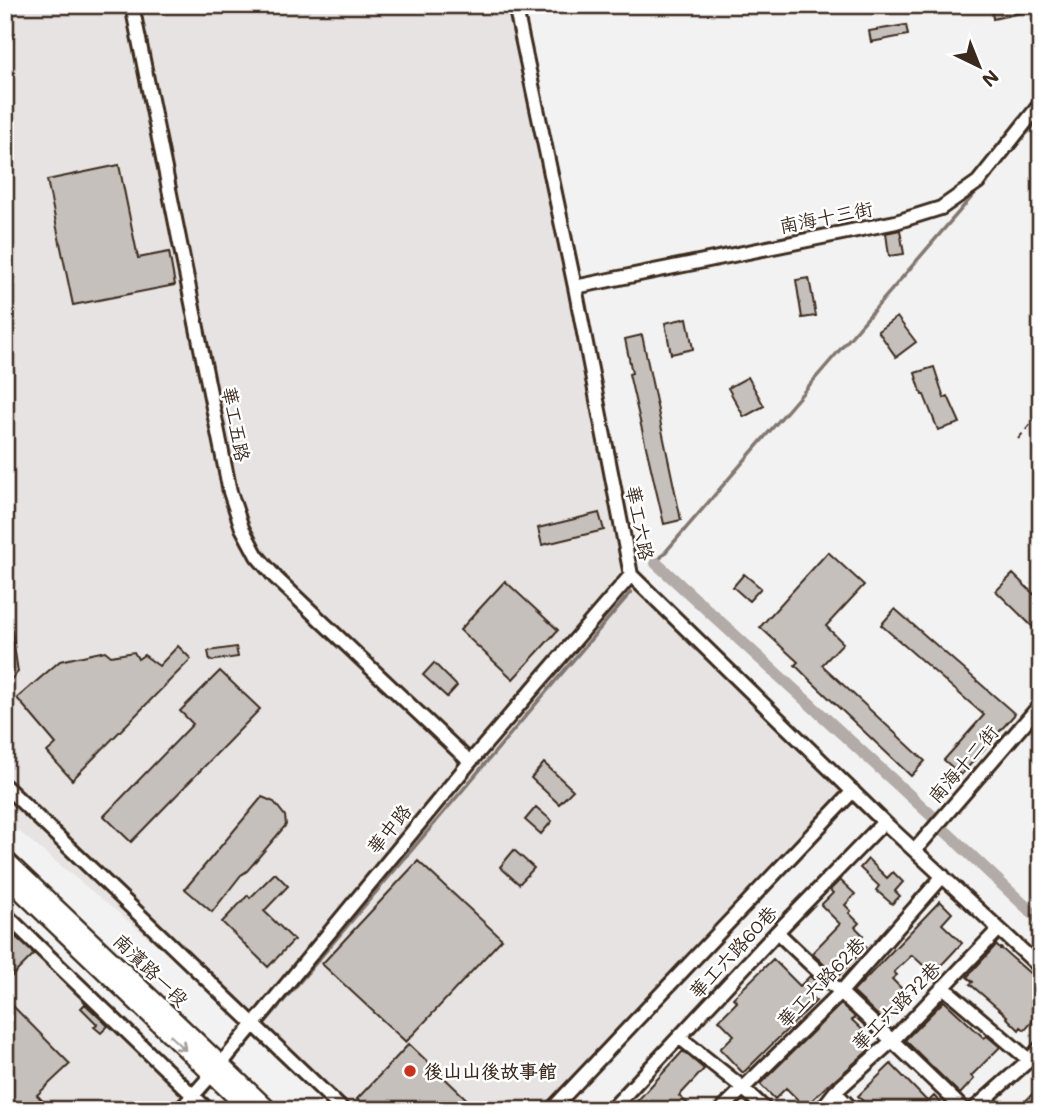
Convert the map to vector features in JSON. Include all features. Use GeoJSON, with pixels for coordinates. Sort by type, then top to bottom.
{"type":"FeatureCollection","features":[{"type":"Feature","properties":{"kind":"main road","name":"南濱路一段"},"geometry":{"type":"LineString","coordinates":[[5,859],[155,1003],[217,1069],[249,1110]]}},
{"type":"Feature","properties":{"kind":"main road","name":"南濱路一段"},"geometry":{"type":"LineString","coordinates":[[5,876],[217,1069],[269,1110]]}},
{"type":"Feature","properties":{"kind":"street","name":"華工五路"},"geometry":{"type":"LineString","coordinates":[[132,5],[230,492],[242,528],[257,556],[276,578],[470,762]]}},
{"type":"Feature","properties":{"kind":"street","name":"華工六路"},"geometry":{"type":"LineString","coordinates":[[515,5],[575,287],[631,575],[884,822],[1041,968]]}},
{"type":"Feature","properties":{"kind":"street","name":"南海十三街"},"geometry":{"type":"LineString","coordinates":[[575,287],[896,222],[941,208],[978,182],[1041,103]]}},
{"type":"Feature","properties":{"kind":"street","name":"華中路"},"geometry":{"type":"LineString","coordinates":[[180,1110],[217,1069],[470,762],[631,575]]}},
{"type":"Feature","properties":{"kind":"street","name":"南海十二街"},"geometry":{"type":"LineString","coordinates":[[915,850],[1041,704]]}},
{"type":"Feature","properties":{"kind":"street"},"geometry":{"type":"LineString","coordinates":[[5,786],[343,1110]]}},
{"type":"Feature","properties":{"kind":"street"},"geometry":{"type":"LineString","coordinates":[[551,1110],[853,791]]}},
{"type":"Feature","properties":{"kind":"street","name":"華工六路60巷"},"geometry":{"type":"LineString","coordinates":[[611,1110],[884,822]]}},
{"type":"Feature","properties":{"kind":"street","name":"華工六路62巷"},"geometry":{"type":"LineString","coordinates":[[721,1110],[841,993],[943,876]]}},
{"type":"Feature","properties":{"kind":"street"},"geometry":{"type":"LineString","coordinates":[[5,914],[208,1110]]}},
{"type":"Feature","properties":{"kind":"street","name":"華工六路72巷"},"geometry":{"type":"LineString","coordinates":[[821,1110],[835,1092],[893,1040],[998,930]]}},
{"type":"Feature","properties":{"kind":"street"},"geometry":{"type":"LineString","coordinates":[[777,932],[964,1110]]}},
{"type":"Feature","properties":{"kind":"street"},"geometry":{"type":"LineString","coordinates":[[943,987],[1028,1060]]}},
{"type":"Feature","properties":{"kind":"street"},"geometry":{"type":"LineString","coordinates":[[679,1037],[766,1110]]}},
{"type":"Feature","properties":{"kind":"street"},"geometry":{"type":"LineString","coordinates":[[972,1110],[1041,1047]]}},
{"type":"Feature","properties":{"kind":"street"},"geometry":{"type":"LineString","coordinates":[[835,1092],[853,1110]]}},
{"type":"Feature","properties":{"kind":"path"},"geometry":{"type":"LineString","coordinates":[[1018,439],[1041,412]]}},
{"type":"Feature","properties":{"kind":"shaded area"},"geometry":{"type":"Polygon","coordinates":[[[5,5],[525,5],[631,575],[853,791],[551,1110],[343,1110],[254,1024],[5,820],[5,5]]]}},
{"type":"Feature","properties":{"kind":"shaded area"},"geometry":{"type":"Polygon","coordinates":[[[5,918],[190,1095],[177,1110],[5,1110],[5,918]]]}},
{"type":"Feature","properties":{"kind":"building"},"geometry":{"type":"Polygon","coordinates":[[[991,5],[1039,5],[1039,9],[993,19],[991,5]]]}},
{"type":"Feature","properties":{"kind":"building"},"geometry":{"type":"Polygon","coordinates":[[[906,25],[908,35],[871,42],[869,31],[906,25]]]}},
{"type":"Feature","properties":{"kind":"building"},"geometry":{"type":"Polygon","coordinates":[[[119,165],[138,258],[169,252],[175,285],[73,305],[47,180],[119,165]]]}},
{"type":"Feature","properties":{"kind":"building"},"geometry":{"type":"Polygon","coordinates":[[[900,230],[904,254],[889,256],[886,233],[900,230]]]}},
{"type":"Feature","properties":{"kind":"building"},"geometry":{"type":"Polygon","coordinates":[[[809,278],[816,316],[802,318],[796,280],[809,278]]]}},
{"type":"Feature","properties":{"kind":"building"},"geometry":{"type":"Polygon","coordinates":[[[897,317],[916,342],[896,357],[878,331],[897,317]]]}},
{"type":"Feature","properties":{"kind":"building"},"geometry":{"type":"Polygon","coordinates":[[[687,318],[693,349],[671,354],[665,323],[687,318]]]}},
{"type":"Feature","properties":{"kind":"building"},"geometry":{"type":"Polygon","coordinates":[[[642,335],[681,520],[664,524],[629,374],[632,373],[625,339],[642,335]]]}},
{"type":"Feature","properties":{"kind":"building"},"geometry":{"type":"Polygon","coordinates":[[[934,367],[944,398],[948,396],[960,423],[938,430],[915,373],[934,367]]]}},
{"type":"Feature","properties":{"kind":"building"},"geometry":{"type":"Polygon","coordinates":[[[748,377],[764,406],[744,417],[728,388],[748,377]]]}},
{"type":"Feature","properties":{"kind":"building"},"geometry":{"type":"Polygon","coordinates":[[[599,513],[604,530],[542,545],[538,528],[599,513]]]}},
{"type":"Feature","properties":{"kind":"building"},"geometry":{"type":"Polygon","coordinates":[[[828,552],[864,585],[826,626],[843,643],[822,665],[925,761],[911,776],[812,682],[795,665],[798,662],[760,627],[828,552]]]}},
{"type":"Feature","properties":{"kind":"building"},"geometry":{"type":"Polygon","coordinates":[[[744,574],[761,588],[749,601],[733,587],[744,574]]]}},
{"type":"Feature","properties":{"kind":"building"},"geometry":{"type":"Polygon","coordinates":[[[1013,574],[1041,601],[1041,635],[996,591],[1013,574]]]}},
{"type":"Feature","properties":{"kind":"building"},"geometry":{"type":"Polygon","coordinates":[[[505,581],[558,630],[513,679],[460,630],[505,581]]]}},
{"type":"Feature","properties":{"kind":"building"},"geometry":{"type":"Polygon","coordinates":[[[895,609],[1015,714],[961,775],[944,760],[984,715],[881,625],[895,609]]]}},
{"type":"Feature","properties":{"kind":"building"},"geometry":{"type":"Polygon","coordinates":[[[5,625],[11,625],[18,672],[5,686],[5,625]]]}},
{"type":"Feature","properties":{"kind":"building"},"geometry":{"type":"Polygon","coordinates":[[[178,646],[191,659],[72,780],[47,752],[56,744],[17,698],[60,661],[105,651],[111,656],[134,652],[138,659],[144,655],[159,666],[178,646]]]}},
{"type":"Feature","properties":{"kind":"building"},"geometry":{"type":"Polygon","coordinates":[[[236,647],[238,657],[210,661],[208,651],[236,647]]]}},
{"type":"Feature","properties":{"kind":"building"},"geometry":{"type":"Polygon","coordinates":[[[434,663],[457,686],[447,697],[423,675],[434,663]]]}},
{"type":"Feature","properties":{"kind":"building"},"geometry":{"type":"Polygon","coordinates":[[[220,671],[260,709],[131,842],[104,816],[193,724],[180,711],[220,671]]]}},
{"type":"Feature","properties":{"kind":"building"},"geometry":{"type":"Polygon","coordinates":[[[544,763],[573,790],[559,804],[531,778],[544,763]]]}},
{"type":"Feature","properties":{"kind":"building"},"geometry":{"type":"Polygon","coordinates":[[[262,797],[274,802],[285,816],[286,825],[212,912],[185,889],[262,797]]]}},
{"type":"Feature","properties":{"kind":"building"},"geometry":{"type":"Polygon","coordinates":[[[536,807],[552,821],[541,834],[525,820],[536,807]]]}},
{"type":"Feature","properties":{"kind":"building"},"geometry":{"type":"Polygon","coordinates":[[[514,850],[534,868],[519,884],[500,867],[514,850]]]}},
{"type":"Feature","properties":{"kind":"building"},"geometry":{"type":"Polygon","coordinates":[[[868,859],[887,878],[893,872],[903,882],[895,891],[900,896],[892,904],[876,890],[879,886],[860,868],[868,859]]]}},
{"type":"Feature","properties":{"kind":"building"},"geometry":{"type":"Polygon","coordinates":[[[418,861],[502,939],[406,1042],[322,964],[418,861]]]}},
{"type":"Feature","properties":{"kind":"building"},"geometry":{"type":"Polygon","coordinates":[[[275,873],[288,886],[264,911],[294,940],[268,967],[222,922],[248,895],[250,898],[275,873]]]}},
{"type":"Feature","properties":{"kind":"building"},"geometry":{"type":"Polygon","coordinates":[[[840,880],[855,894],[845,905],[859,923],[855,927],[863,935],[858,939],[866,947],[837,977],[812,953],[840,924],[821,905],[833,893],[830,890],[840,880]]]}},
{"type":"Feature","properties":{"kind":"building"},"geometry":{"type":"Polygon","coordinates":[[[940,901],[952,913],[942,924],[962,943],[933,974],[912,955],[894,972],[897,975],[892,979],[910,997],[885,1022],[853,992],[940,901]]]}},
{"type":"Feature","properties":{"kind":"building"},"geometry":{"type":"Polygon","coordinates":[[[5,927],[34,954],[5,983],[5,927]]]}},
{"type":"Feature","properties":{"kind":"building"},"geometry":{"type":"Polygon","coordinates":[[[996,945],[1041,983],[1041,1012],[1025,1030],[1021,1027],[1019,1030],[970,984],[973,982],[967,977],[996,945]]]}},
{"type":"Feature","properties":{"kind":"building"},"geometry":{"type":"Polygon","coordinates":[[[773,959],[800,986],[810,976],[817,983],[807,993],[816,1001],[743,1073],[720,1049],[734,1035],[719,1020],[737,1002],[733,998],[773,959]]]}},
{"type":"Feature","properties":{"kind":"building"},"geometry":{"type":"Polygon","coordinates":[[[944,1001],[984,1038],[987,1036],[1000,1047],[971,1076],[974,1079],[960,1094],[905,1040],[944,1001]]]}},
{"type":"Feature","properties":{"kind":"building"},"geometry":{"type":"Polygon","coordinates":[[[11,1004],[70,1064],[37,1095],[51,1110],[5,1110],[5,1011],[11,1004]]]}},
{"type":"Feature","properties":{"kind":"building"},"geometry":{"type":"Polygon","coordinates":[[[85,1004],[108,1026],[101,1033],[94,1027],[97,1024],[81,1008],[85,1004]]]}},
{"type":"Feature","properties":{"kind":"building"},"geometry":{"type":"Polygon","coordinates":[[[841,1004],[855,1017],[852,1020],[870,1037],[865,1042],[870,1049],[805,1107],[786,1088],[775,1099],[760,1084],[841,1004]]]}},
{"type":"Feature","properties":{"kind":"building","name":"後山山後故事館"},"geometry":{"type":"Polygon","coordinates":[[[409,1044],[478,1110],[369,1110],[357,1099],[409,1044]]]}},
{"type":"Feature","properties":{"kind":"building"},"geometry":{"type":"Polygon","coordinates":[[[683,1051],[704,1069],[679,1096],[695,1110],[673,1110],[667,1105],[663,1110],[629,1110],[683,1051]]]}},
{"type":"Feature","properties":{"kind":"building"},"geometry":{"type":"Polygon","coordinates":[[[891,1064],[928,1102],[934,1096],[947,1110],[871,1110],[858,1096],[891,1064]]]}},
{"type":"Feature","properties":{"kind":"building"},"geometry":{"type":"Polygon","coordinates":[[[1036,1090],[1041,1094],[1041,1110],[1017,1110],[1036,1090]]]}},
{"type":"Feature","properties":{"kind":"waterway"},"geometry":{"type":"LineString","coordinates":[[994,171],[1041,117]]}},
{"type":"Feature","properties":{"kind":"waterway"},"geometry":{"type":"LineString","coordinates":[[656,563],[982,185]]}},
{"type":"Feature","properties":{"kind":"waterway"},"geometry":{"type":"LineString","coordinates":[[656,563],[932,816]]}},
{"type":"Feature","properties":{"kind":"waterway"},"geometry":{"type":"LineString","coordinates":[[229,1065],[631,592]]}},
{"type":"Feature","properties":{"kind":"waterway"},"geometry":{"type":"LineString","coordinates":[[941,827],[1041,921]]}},
{"type":"Feature","properties":{"kind":"waterway"},"geometry":{"type":"LineString","coordinates":[[191,1110],[213,1084]]}},
{"type":"Feature","properties":{"kind":"place","name":"後山山後故事館"},"geometry":{"type":"Point","coordinates":[410,1071]}}]}
